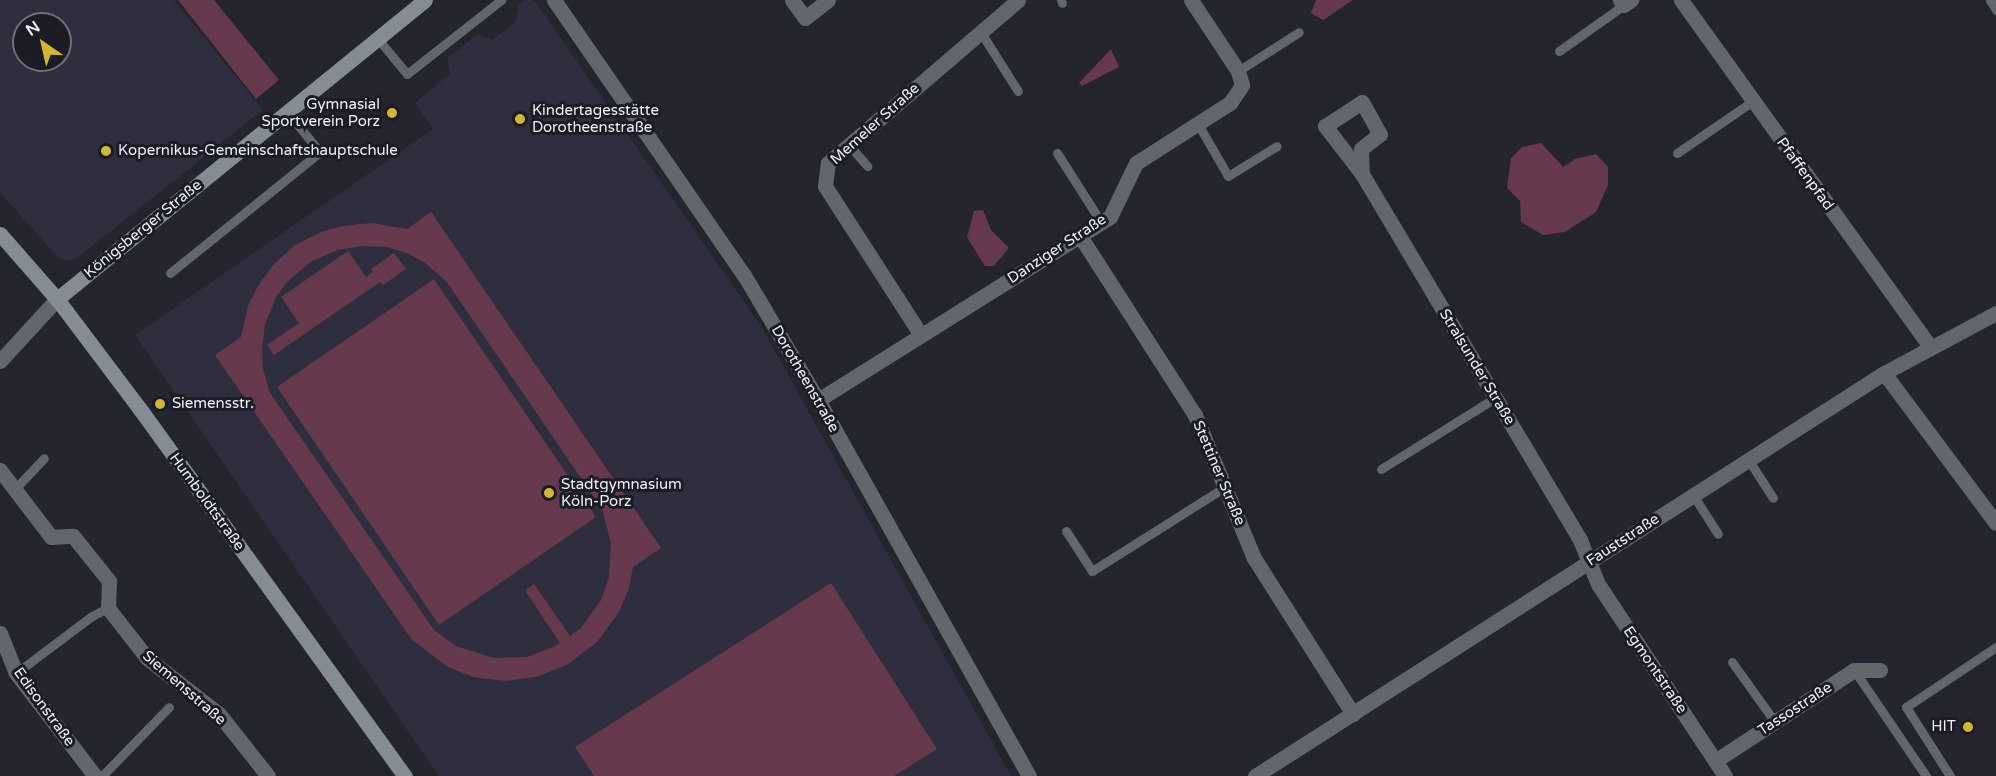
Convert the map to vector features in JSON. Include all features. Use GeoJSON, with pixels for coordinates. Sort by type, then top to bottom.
{"type":"FeatureCollection","features":[{"type":"Feature","properties":{"kind":"street","name":"Königsberger Straße"},"geometry":{"type":"LineString","coordinates":[[57,299],[425,0]]}},
{"type":"Feature","properties":{"kind":"street","name":"Dorotheenstraße"},"geometry":{"type":"LineString","coordinates":[[554,0],[744,275],[818,400],[1029,776]]}},
{"type":"Feature","properties":{"kind":"street"},"geometry":{"type":"LineString","coordinates":[[792,0],[805,18],[828,0]]}},
{"type":"Feature","properties":{"kind":"street"},"geometry":{"type":"LineString","coordinates":[[1191,0],[1238,70]]}},
{"type":"Feature","properties":{"kind":"street","name":"Pfaffenpfad"},"geometry":{"type":"LineString","coordinates":[[1681,0],[1930,347]]}},
{"type":"Feature","properties":{"kind":"street","name":"Memeler Straße"},"geometry":{"type":"LineString","coordinates":[[921,335],[825,186],[828,163],[1015,1]]}},
{"type":"Feature","properties":{"kind":"street","name":"Danziger Straße"},"geometry":{"type":"LineString","coordinates":[[818,400],[1110,217],[1136,163],[1230,103],[1242,85],[1238,70]]}},
{"type":"Feature","properties":{"kind":"street","name":"Stralsunder Straße"},"geometry":{"type":"LineString","coordinates":[[1362,174],[1361,149],[1380,134],[1362,102],[1325,126],[1362,174],[1580,540],[1589,562]]}},
{"type":"Feature","properties":{"kind":"street","name":"Humboldtstraße"},"geometry":{"type":"LineString","coordinates":[[0,234],[57,299],[140,409],[405,776]]}},
{"type":"Feature","properties":{"kind":"street","name":"Stettiner Straße"},"geometry":{"type":"LineString","coordinates":[[1080,236],[1195,415],[1254,558],[1353,714]]}},
{"type":"Feature","properties":{"kind":"street"},"geometry":{"type":"LineString","coordinates":[[0,361],[57,299]]}},
{"type":"Feature","properties":{"kind":"street","name":"Fauststraße"},"geometry":{"type":"LineString","coordinates":[[1255,776],[1884,374],[1996,313]]}},
{"type":"Feature","properties":{"kind":"street"},"geometry":{"type":"LineString","coordinates":[[1884,374],[1996,523]]}},
{"type":"Feature","properties":{"kind":"street"},"geometry":{"type":"LineString","coordinates":[[0,470],[51,537],[73,536],[109,581],[108,608]]}},
{"type":"Feature","properties":{"kind":"street","name":"Egmontstraße"},"geometry":{"type":"LineString","coordinates":[[1589,562],[1598,584],[1725,776]]}},
{"type":"Feature","properties":{"kind":"street","name":"Siemensstraße"},"geometry":{"type":"LineString","coordinates":[[108,608],[147,658],[219,714],[268,776]]}},
{"type":"Feature","properties":{"kind":"street","name":"Edisonstraße"},"geometry":{"type":"LineString","coordinates":[[0,633],[16,673],[94,775]]}},
{"type":"Feature","properties":{"kind":"street"},"geometry":{"type":"LineString","coordinates":[[1854,670],[1880,670]]}},
{"type":"Feature","properties":{"kind":"street","name":"Tassostraße"},"geometry":{"type":"LineString","coordinates":[[1715,761],[1854,670]]}},
{"type":"Feature","properties":{"kind":"lane"},"geometry":{"type":"LineString","coordinates":[[378,39],[407,74],[501,0]]}},
{"type":"Feature","properties":{"kind":"lane"},"geometry":{"type":"LineString","coordinates":[[1990,0],[1996,10]]}},
{"type":"Feature","properties":{"kind":"lane"},"geometry":{"type":"LineString","coordinates":[[1559,51],[1625,2]]}},
{"type":"Feature","properties":{"kind":"lane"},"geometry":{"type":"LineString","coordinates":[[980,32],[1018,91]]}},
{"type":"Feature","properties":{"kind":"lane"},"geometry":{"type":"LineString","coordinates":[[1238,70],[1299,32]]}},
{"type":"Feature","properties":{"kind":"lane"},"geometry":{"type":"LineString","coordinates":[[1677,153],[1753,101]]}},
{"type":"Feature","properties":{"kind":"lane"},"geometry":{"type":"LineString","coordinates":[[170,273],[320,152],[288,113]]}},
{"type":"Feature","properties":{"kind":"lane"},"geometry":{"type":"LineString","coordinates":[[1198,124],[1228,176],[1277,146]]}},
{"type":"Feature","properties":{"kind":"lane"},"geometry":{"type":"LineString","coordinates":[[849,145],[867,166]]}},
{"type":"Feature","properties":{"kind":"lane"},"geometry":{"type":"LineString","coordinates":[[1057,153],[1101,222]]}},
{"type":"Feature","properties":{"kind":"lane"},"geometry":{"type":"LineString","coordinates":[[1381,469],[1495,398]]}},
{"type":"Feature","properties":{"kind":"lane"},"geometry":{"type":"LineString","coordinates":[[15,489],[44,458]]}},
{"type":"Feature","properties":{"kind":"lane"},"geometry":{"type":"LineString","coordinates":[[1748,459],[1773,498]]}},
{"type":"Feature","properties":{"kind":"lane"},"geometry":{"type":"LineString","coordinates":[[1066,531],[1092,571],[1225,487]]}},
{"type":"Feature","properties":{"kind":"lane"},"geometry":{"type":"LineString","coordinates":[[1693,495],[1718,534]]}},
{"type":"Feature","properties":{"kind":"lane"},"geometry":{"type":"LineString","coordinates":[[16,673],[92,616],[108,608]]}},
{"type":"Feature","properties":{"kind":"lane"},"geometry":{"type":"LineString","coordinates":[[1950,776],[1906,708],[1996,646]]}},
{"type":"Feature","properties":{"kind":"lane"},"geometry":{"type":"LineString","coordinates":[[1732,662],[1775,722]]}},
{"type":"Feature","properties":{"kind":"lane"},"geometry":{"type":"LineString","coordinates":[[1854,670],[1926,776]]}},
{"type":"Feature","properties":{"kind":"lane"},"geometry":{"type":"LineString","coordinates":[[94,775],[169,707]]}},
{"type":"Feature","properties":{"kind":"shaded area","name":"Kopernikus-Gemeinschaftshauptschule"},"geometry":{"type":"Polygon","coordinates":[[[0,0],[174,0],[263,110],[82,254],[72,260],[64,261],[0,193],[0,0]]]}},
{"type":"Feature","properties":{"kind":"shaded area"},"geometry":{"type":"Polygon","coordinates":[[[178,0],[214,0],[279,80],[256,99],[178,0]]]}},
{"type":"Feature","properties":{"kind":"shaded area","name":"Stadtgymnasium Köln-Porz"},"geometry":{"type":"Polygon","coordinates":[[[524,0],[534,0],[761,326],[1011,776],[439,776],[135,335],[433,129],[415,103],[450,74],[447,58],[478,34],[492,40],[515,23],[519,4],[524,0]]]}},
{"type":"Feature","properties":{"kind":"shaded area"},"geometry":{"type":"Polygon","coordinates":[[[1316,0],[1353,0],[1323,20],[1311,13],[1316,0]]]}},
{"type":"Feature","properties":{"kind":"shaded area"},"geometry":{"type":"Polygon","coordinates":[[[1111,49],[1119,67],[1082,86],[1079,83],[1111,49]]]}},
{"type":"Feature","properties":{"kind":"shaded area"},"geometry":{"type":"Polygon","coordinates":[[[1541,143],[1563,167],[1575,159],[1596,154],[1608,167],[1608,185],[1596,212],[1565,232],[1543,235],[1521,222],[1520,201],[1507,188],[1511,158],[1522,147],[1541,143]]]}},
{"type":"Feature","properties":{"kind":"shaded area"},"geometry":{"type":"Polygon","coordinates":[[[983,210],[991,230],[1009,248],[994,266],[985,266],[967,237],[974,211],[983,210]]]}},
{"type":"Feature","properties":{"kind":"shaded area"},"geometry":{"type":"Polygon","coordinates":[[[431,212],[661,548],[633,567],[629,588],[619,612],[597,642],[567,665],[536,677],[506,681],[473,677],[448,667],[412,640],[215,355],[241,337],[248,306],[258,286],[273,265],[295,245],[321,232],[342,226],[372,223],[407,229],[431,212]],[[361,246],[338,250],[312,261],[287,282],[276,297],[265,325],[262,347],[263,369],[270,393],[434,630],[456,646],[494,658],[527,657],[560,643],[525,590],[534,584],[570,636],[581,628],[601,600],[609,577],[611,543],[602,509],[447,282],[425,263],[409,254],[388,247],[361,246]]]}},
{"type":"Feature","properties":{"kind":"shaded area"},"geometry":{"type":"Polygon","coordinates":[[[348,251],[366,277],[373,272],[371,269],[394,253],[406,269],[383,285],[380,282],[274,355],[267,345],[299,323],[281,297],[348,251]]]}},
{"type":"Feature","properties":{"kind":"shaded area"},"geometry":{"type":"Polygon","coordinates":[[[434,279],[596,517],[439,625],[277,387],[434,279]]]}},
{"type":"Feature","properties":{"kind":"shaded area"},"geometry":{"type":"Polygon","coordinates":[[[831,583],[937,749],[894,776],[594,776],[575,747],[831,583]]]}},
{"type":"Feature","properties":{"kind":"place","name":"Gymnasial Sportverein Porz"},"geometry":{"type":"Point","coordinates":[392,113]}},
{"type":"Feature","properties":{"kind":"place","name":"Kindertagesstätte Dorotheenstraße"},"geometry":{"type":"Point","coordinates":[520,119]}},
{"type":"Feature","properties":{"kind":"place","name":"Kopernikus-Gemeinschaftshauptschule"},"geometry":{"type":"Point","coordinates":[106,151]}},
{"type":"Feature","properties":{"kind":"place","name":"Siemensstr."},"geometry":{"type":"Point","coordinates":[160,404]}},
{"type":"Feature","properties":{"kind":"place","name":"Stadtgymnasium Köln-Porz"},"geometry":{"type":"Point","coordinates":[549,493]}},
{"type":"Feature","properties":{"kind":"place","name":"HIT"},"geometry":{"type":"Point","coordinates":[1968,727]}}]}
